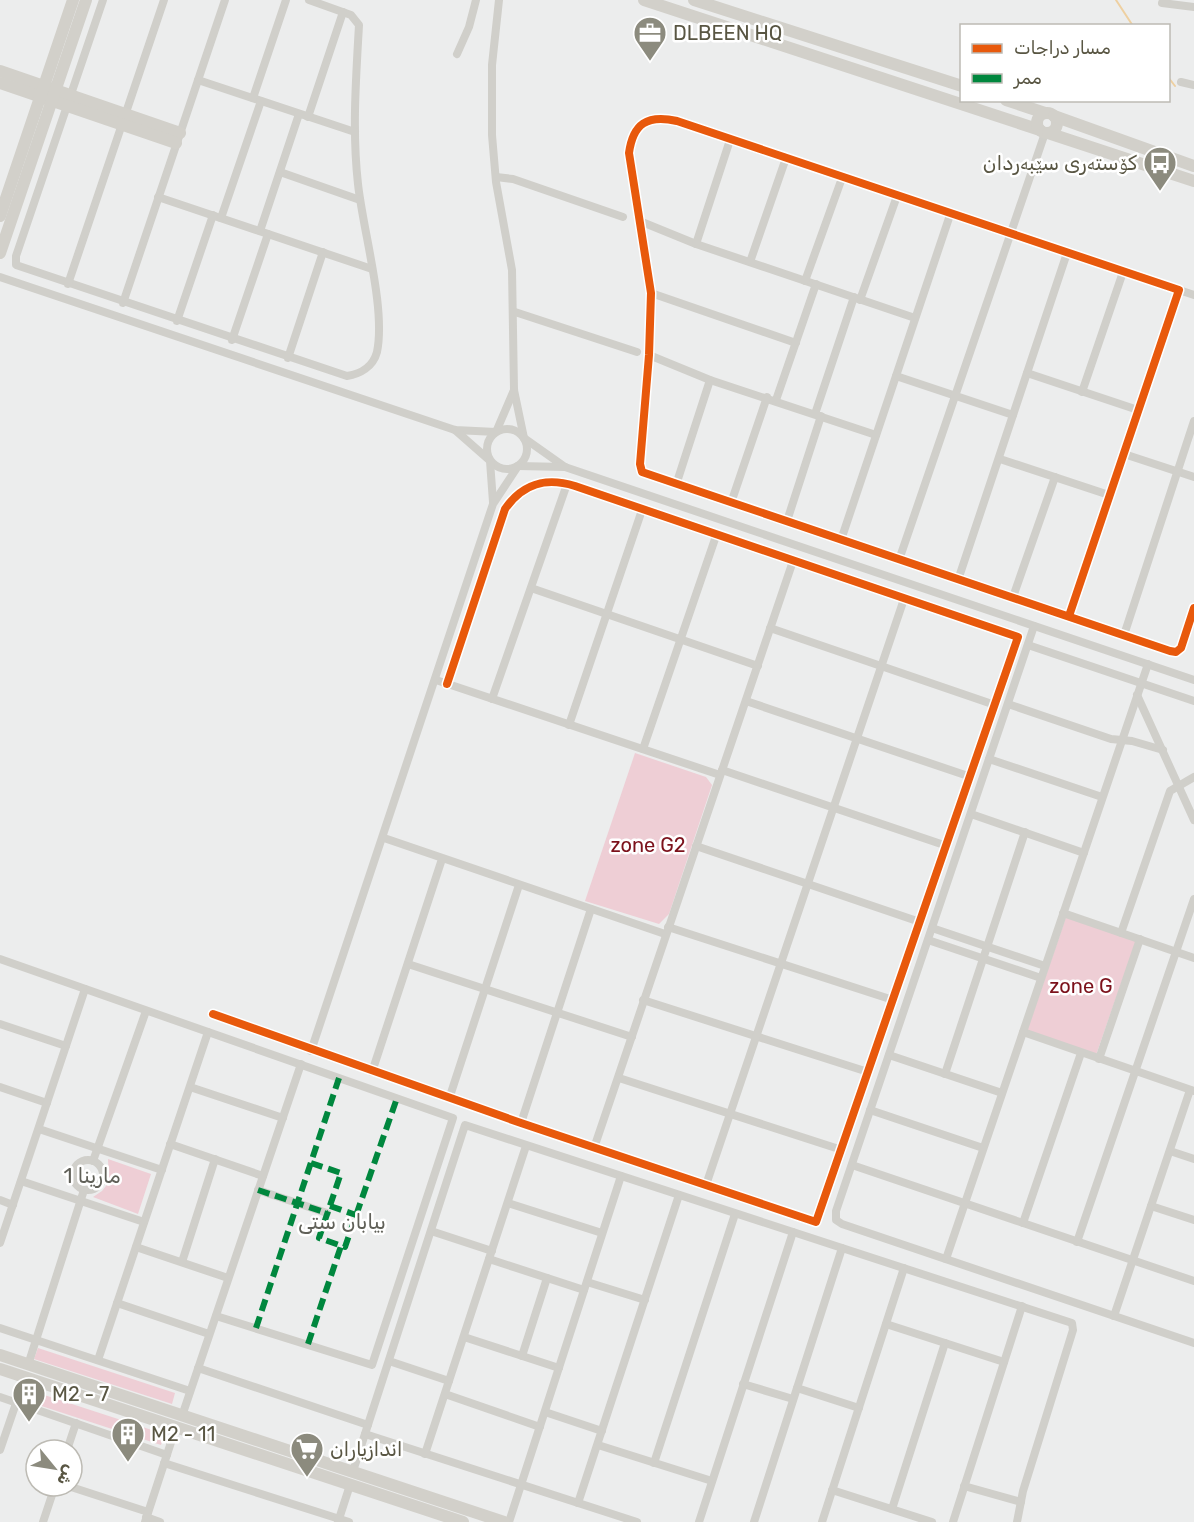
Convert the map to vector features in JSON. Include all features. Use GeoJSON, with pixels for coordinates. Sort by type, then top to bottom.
{"type":"FeatureCollection","features":[{"type":"Feature","properties":{"kind":"street"},"geometry":{"type":"LineString","coordinates":[[0,253],[73,0]]}},
{"type":"Feature","properties":{"kind":"street"},"geometry":{"type":"LineString","coordinates":[[0,216],[86,0]]}},
{"type":"Feature","properties":{"kind":"street"},"geometry":{"type":"LineString","coordinates":[[103,0],[15,261],[20,268],[340,376],[356,374],[370,365],[376,355],[378,336],[372,268],[360,200],[355,132],[359,25],[355,17],[309,0]]}},
{"type":"Feature","properties":{"kind":"street"},"geometry":{"type":"LineString","coordinates":[[68,284],[164,0]]}},
{"type":"Feature","properties":{"kind":"street"},"geometry":{"type":"LineString","coordinates":[[123,303],[225,0]]}},
{"type":"Feature","properties":{"kind":"street"},"geometry":{"type":"LineString","coordinates":[[177,321],[217,216],[257,99],[286,0]]}},
{"type":"Feature","properties":{"kind":"street"},"geometry":{"type":"LineString","coordinates":[[457,54],[469,27],[476,0]]}},
{"type":"Feature","properties":{"kind":"street"},"geometry":{"type":"LineString","coordinates":[[311,1051],[384,838],[493,504],[527,453],[514,390],[515,312],[508,242],[496,177],[491,103],[499,0]]}},
{"type":"Feature","properties":{"kind":"street"},"geometry":{"type":"LineString","coordinates":[[648,0],[1194,181]]}},
{"type":"Feature","properties":{"kind":"street"},"geometry":{"type":"LineString","coordinates":[[694,0],[960,85]]}},
{"type":"Feature","properties":{"kind":"street"},"geometry":{"type":"LineString","coordinates":[[1162,3],[1191,5]]}},
{"type":"Feature","properties":{"kind":"street"},"geometry":{"type":"LineString","coordinates":[[232,340],[280,172],[343,12]]}},
{"type":"Feature","properties":{"kind":"street"},"geometry":{"type":"LineString","coordinates":[[0,71],[47,94]]}},
{"type":"Feature","properties":{"kind":"street"},"geometry":{"type":"LineString","coordinates":[[198,80],[355,132]]}},
{"type":"Feature","properties":{"kind":"street"},"geometry":{"type":"LineString","coordinates":[[1181,82],[1194,85]]}},
{"type":"Feature","properties":{"kind":"street"},"geometry":{"type":"LineString","coordinates":[[0,83],[47,94],[178,138]]}},
{"type":"Feature","properties":{"kind":"street"},"geometry":{"type":"LineString","coordinates":[[1012,102],[1194,166]]}},
{"type":"Feature","properties":{"kind":"street"},"geometry":{"type":"LineString","coordinates":[[899,560],[1044,132],[1037,120],[1049,115]]}},
{"type":"Feature","properties":{"kind":"street"},"geometry":{"type":"LineString","coordinates":[[1194,295],[665,118],[651,120],[638,128],[632,136],[629,153],[642,222],[651,293],[650,355],[640,464],[646,475],[1176,652],[1181,648],[1194,608]]}},
{"type":"Feature","properties":{"kind":"street"},"geometry":{"type":"LineString","coordinates":[[696,244],[730,140]]}},
{"type":"Feature","properties":{"kind":"street"},"geometry":{"type":"LineString","coordinates":[[750,262],[786,158]]}},
{"type":"Feature","properties":{"kind":"street"},"geometry":{"type":"LineString","coordinates":[[280,172],[360,200]]}},
{"type":"Feature","properties":{"kind":"street"},"geometry":{"type":"LineString","coordinates":[[496,177],[513,179],[623,217]]}},
{"type":"Feature","properties":{"kind":"street"},"geometry":{"type":"LineString","coordinates":[[805,281],[842,178]]}},
{"type":"Feature","properties":{"kind":"street"},"geometry":{"type":"LineString","coordinates":[[787,521],[818,415],[857,298],[897,196]]}},
{"type":"Feature","properties":{"kind":"street"},"geometry":{"type":"LineString","coordinates":[[158,197],[372,268]]}},
{"type":"Feature","properties":{"kind":"street"},"geometry":{"type":"LineString","coordinates":[[841,540],[950,215]]}},
{"type":"Feature","properties":{"kind":"street"},"geometry":{"type":"LineString","coordinates":[[642,222],[696,244],[915,318]]}},
{"type":"Feature","properties":{"kind":"street"},"geometry":{"type":"LineString","coordinates":[[288,358],[323,252]]}},
{"type":"Feature","properties":{"kind":"street"},"geometry":{"type":"LineString","coordinates":[[958,580],[1067,253]]}},
{"type":"Feature","properties":{"kind":"street"},"geometry":{"type":"LineString","coordinates":[[1082,392],[1124,272]]}},
{"type":"Feature","properties":{"kind":"street"},"geometry":{"type":"LineString","coordinates":[[0,277],[454,430],[496,432],[511,429],[565,467],[1194,680]]}},
{"type":"Feature","properties":{"kind":"street"},"geometry":{"type":"LineString","coordinates":[[731,503],[771,398],[796,343],[816,284]]}},
{"type":"Feature","properties":{"kind":"street"},"geometry":{"type":"LineString","coordinates":[[1069,616],[1179,290]]}},
{"type":"Feature","properties":{"kind":"street"},"geometry":{"type":"LineString","coordinates":[[651,293],[796,343]]}},
{"type":"Feature","properties":{"kind":"street"},"geometry":{"type":"LineString","coordinates":[[515,312],[637,352]]}},
{"type":"Feature","properties":{"kind":"street"},"geometry":{"type":"LineString","coordinates":[[650,355],[710,380],[771,398],[876,435]]}},
{"type":"Feature","properties":{"kind":"street"},"geometry":{"type":"LineString","coordinates":[[1028,373],[1138,410]]}},
{"type":"Feature","properties":{"kind":"street"},"geometry":{"type":"LineString","coordinates":[[896,376],[1013,416]]}},
{"type":"Feature","properties":{"kind":"street"},"geometry":{"type":"LineString","coordinates":[[676,485],[710,380]]}},
{"type":"Feature","properties":{"kind":"street"},"geometry":{"type":"LineString","coordinates":[[493,504],[487,445],[496,432],[514,390]]}},
{"type":"Feature","properties":{"kind":"street"},"geometry":{"type":"LineString","coordinates":[[1124,635],[1194,421]]}},
{"type":"Feature","properties":{"kind":"street"},"geometry":{"type":"LineString","coordinates":[[454,430],[490,461],[505,470],[518,466],[565,467]]}},
{"type":"Feature","properties":{"kind":"street"},"geometry":{"type":"LineString","coordinates":[[1124,454],[1194,477]]}},
{"type":"Feature","properties":{"kind":"street"},"geometry":{"type":"LineString","coordinates":[[1000,459],[1109,495]]}},
{"type":"Feature","properties":{"kind":"street"},"geometry":{"type":"LineString","coordinates":[[1013,597],[1055,477]]}},
{"type":"Feature","properties":{"kind":"street"},"geometry":{"type":"LineString","coordinates":[[213,1014],[311,1051],[521,1124],[816,1222],[1018,637],[567,484],[550,481],[535,483],[521,490],[506,509],[447,684]]}},
{"type":"Feature","properties":{"kind":"street"},"geometry":{"type":"LineString","coordinates":[[492,699],[567,484]]}},
{"type":"Feature","properties":{"kind":"street"},"geometry":{"type":"LineString","coordinates":[[569,724],[642,510]]}},
{"type":"Feature","properties":{"kind":"street"},"geometry":{"type":"LineString","coordinates":[[644,749],[716,536]]}},
{"type":"Feature","properties":{"kind":"street"},"geometry":{"type":"LineString","coordinates":[[594,1148],[666,930],[793,561]]}},
{"type":"Feature","properties":{"kind":"street"},"geometry":{"type":"LineString","coordinates":[[531,588],[758,666]]}},
{"type":"Feature","properties":{"kind":"street"},"geometry":{"type":"LineString","coordinates":[[706,1185],[859,738],[904,599]]}},
{"type":"Feature","properties":{"kind":"street"},"geometry":{"type":"LineString","coordinates":[[1034,626],[836,1211],[837,1222],[1194,1343]]}},
{"type":"Feature","properties":{"kind":"street"},"geometry":{"type":"LineString","coordinates":[[770,628],[995,705]]}},
{"type":"Feature","properties":{"kind":"street"},"geometry":{"type":"LineString","coordinates":[[1028,645],[1194,701]]}},
{"type":"Feature","properties":{"kind":"street"},"geometry":{"type":"LineString","coordinates":[[946,1260],[1148,664]]}},
{"type":"Feature","properties":{"kind":"street"},"geometry":{"type":"LineString","coordinates":[[436,680],[644,749],[835,807],[947,846]]}},
{"type":"Feature","properties":{"kind":"street"},"geometry":{"type":"LineString","coordinates":[[1137,695],[1194,820]]}},
{"type":"Feature","properties":{"kind":"street"},"geometry":{"type":"LineString","coordinates":[[746,701],[971,777]]}},
{"type":"Feature","properties":{"kind":"street"},"geometry":{"type":"LineString","coordinates":[[1008,704],[1111,739],[1163,750]]}},
{"type":"Feature","properties":{"kind":"street"},"geometry":{"type":"LineString","coordinates":[[989,759],[1102,797]]}},
{"type":"Feature","properties":{"kind":"street"},"geometry":{"type":"LineString","coordinates":[[1121,933],[1170,791],[1178,784],[1194,777]]}},
{"type":"Feature","properties":{"kind":"street"},"geometry":{"type":"LineString","coordinates":[[970,814],[1084,853]]}},
{"type":"Feature","properties":{"kind":"street"},"geometry":{"type":"LineString","coordinates":[[945,1074],[1025,832]]}},
{"type":"Feature","properties":{"kind":"street"},"geometry":{"type":"LineString","coordinates":[[384,838],[591,909],[781,964],[893,1000]]}},
{"type":"Feature","properties":{"kind":"street"},"geometry":{"type":"LineString","coordinates":[[696,846],[810,882],[920,922]]}},
{"type":"Feature","properties":{"kind":"street"},"geometry":{"type":"LineString","coordinates":[[372,1072],[442,859]]}},
{"type":"Feature","properties":{"kind":"street"},"geometry":{"type":"LineString","coordinates":[[449,1099],[519,885]]}},
{"type":"Feature","properties":{"kind":"street"},"geometry":{"type":"LineString","coordinates":[[1077,1242],[1194,899]]}},
{"type":"Feature","properties":{"kind":"street"},"geometry":{"type":"LineString","coordinates":[[521,1124],[591,909]]}},
{"type":"Feature","properties":{"kind":"street"},"geometry":{"type":"LineString","coordinates":[[1063,913],[1194,958]]}},
{"type":"Feature","properties":{"kind":"street"},"geometry":{"type":"LineString","coordinates":[[932,928],[1045,966]]}},
{"type":"Feature","properties":{"kind":"street"},"geometry":{"type":"LineString","coordinates":[[1099,1059],[1140,939]]}},
{"type":"Feature","properties":{"kind":"street"},"geometry":{"type":"LineString","coordinates":[[928,940],[1041,978]]}},
{"type":"Feature","properties":{"kind":"street"},"geometry":{"type":"LineString","coordinates":[[0,960],[453,1118],[372,1365],[216,1316]]}},
{"type":"Feature","properties":{"kind":"street"},"geometry":{"type":"LineString","coordinates":[[408,964],[632,1037]]}},
{"type":"Feature","properties":{"kind":"street"},"geometry":{"type":"LineString","coordinates":[[0,1243],[85,989]]}},
{"type":"Feature","properties":{"kind":"street"},"geometry":{"type":"LineString","coordinates":[[643,1000],[868,1072]]}},
{"type":"Feature","properties":{"kind":"street"},"geometry":{"type":"LineString","coordinates":[[93,1161],[146,1011]]}},
{"type":"Feature","properties":{"kind":"street"},"geometry":{"type":"LineString","coordinates":[[0,1024],[66,1046]]}},
{"type":"Feature","properties":{"kind":"street"},"geometry":{"type":"LineString","coordinates":[[98,1360],[208,1032]]}},
{"type":"Feature","properties":{"kind":"street"},"geometry":{"type":"LineString","coordinates":[[1023,1032],[1192,1090],[1114,1316]]}},
{"type":"Feature","properties":{"kind":"street"},"geometry":{"type":"LineString","coordinates":[[1023,1223],[1081,1053]]}},
{"type":"Feature","properties":{"kind":"street"},"geometry":{"type":"LineString","coordinates":[[889,1055],[1002,1093]]}},
{"type":"Feature","properties":{"kind":"street"},"geometry":{"type":"LineString","coordinates":[[146,1517],[301,1064]]}},
{"type":"Feature","properties":{"kind":"street"},"geometry":{"type":"LineString","coordinates":[[619,1078],[842,1150]]}},
{"type":"Feature","properties":{"kind":"street"},"geometry":{"type":"LineString","coordinates":[[190,1087],[283,1118]]}},
{"type":"Feature","properties":{"kind":"street"},"geometry":{"type":"LineString","coordinates":[[1,1090],[47,1103]]}},
{"type":"Feature","properties":{"kind":"street"},"geometry":{"type":"LineString","coordinates":[[870,1110],[983,1148]]}},
{"type":"Feature","properties":{"kind":"street"},"geometry":{"type":"LineString","coordinates":[[353,1471],[465,1125],[1072,1323],[1073,1330],[1017,1522]]}},
{"type":"Feature","properties":{"kind":"street"},"geometry":{"type":"LineString","coordinates":[[39,1129],[162,1170]]}},
{"type":"Feature","properties":{"kind":"street"},"geometry":{"type":"LineString","coordinates":[[170,1144],[263,1176]]}},
{"type":"Feature","properties":{"kind":"street"},"geometry":{"type":"LineString","coordinates":[[425,1454],[526,1146]]}},
{"type":"Feature","properties":{"kind":"street"},"geometry":{"type":"LineString","coordinates":[[1170,1151],[1194,1159]]}},
{"type":"Feature","properties":{"kind":"street"},"geometry":{"type":"LineString","coordinates":[[84,1160],[93,1161],[102,1168],[103,1178],[94,1190],[84,1190],[76,1184],[74,1170],[84,1160]]}},
{"type":"Feature","properties":{"kind":"street"},"geometry":{"type":"LineString","coordinates":[[182,1262],[215,1160]]}},
{"type":"Feature","properties":{"kind":"street"},"geometry":{"type":"LineString","coordinates":[[852,1165],[1194,1281]]}},
{"type":"Feature","properties":{"kind":"street"},"geometry":{"type":"LineString","coordinates":[[509,1522],[621,1176]]}},
{"type":"Feature","properties":{"kind":"street"},"geometry":{"type":"LineString","coordinates":[[21,1181],[144,1222]]}},
{"type":"Feature","properties":{"kind":"street"},"geometry":{"type":"LineString","coordinates":[[0,1450],[84,1190]]}},
{"type":"Feature","properties":{"kind":"street"},"geometry":{"type":"LineString","coordinates":[[258,1190],[327,1213]]}},
{"type":"Feature","properties":{"kind":"street"},"geometry":{"type":"LineString","coordinates":[[578,1503],[679,1195]]}},
{"type":"Feature","properties":{"kind":"street"},"geometry":{"type":"LineString","coordinates":[[0,1200],[13,1204]]}},
{"type":"Feature","properties":{"kind":"street"},"geometry":{"type":"LineString","coordinates":[[508,1203],[602,1233]]}},
{"type":"Feature","properties":{"kind":"street"},"geometry":{"type":"LineString","coordinates":[[1151,1206],[1194,1220]]}},
{"type":"Feature","properties":{"kind":"street"},"geometry":{"type":"LineString","coordinates":[[654,1463],[735,1214]]}},
{"type":"Feature","properties":{"kind":"street"},"geometry":{"type":"LineString","coordinates":[[431,1231],[547,1278],[645,1300]]}},
{"type":"Feature","properties":{"kind":"street"},"geometry":{"type":"LineString","coordinates":[[699,1522],[793,1232]]}},
{"type":"Feature","properties":{"kind":"street"},"geometry":{"type":"LineString","coordinates":[[136,1247],[228,1278]]}},
{"type":"Feature","properties":{"kind":"street"},"geometry":{"type":"LineString","coordinates":[[754,1522],[842,1248]]}},
{"type":"Feature","properties":{"kind":"street"},"geometry":{"type":"LineString","coordinates":[[822,1522],[904,1268]]}},
{"type":"Feature","properties":{"kind":"street"},"geometry":{"type":"LineString","coordinates":[[522,1356],[547,1278]]}},
{"type":"Feature","properties":{"kind":"street"},"geometry":{"type":"LineString","coordinates":[[117,1303],[209,1334]]}},
{"type":"Feature","properties":{"kind":"street"},"geometry":{"type":"LineString","coordinates":[[953,1522],[1022,1306]]}},
{"type":"Feature","properties":{"kind":"street"},"geometry":{"type":"LineString","coordinates":[[886,1324],[1004,1362]]}},
{"type":"Feature","properties":{"kind":"street"},"geometry":{"type":"LineString","coordinates":[[0,1328],[190,1391]]}},
{"type":"Feature","properties":{"kind":"street"},"geometry":{"type":"LineString","coordinates":[[464,1337],[559,1368]]}},
{"type":"Feature","properties":{"kind":"street"},"geometry":{"type":"LineString","coordinates":[[892,1509],[945,1343]]}},
{"type":"Feature","properties":{"kind":"street"},"geometry":{"type":"LineString","coordinates":[[0,1355],[27,1371],[84,1390],[179,1421],[353,1471],[504,1522]]}},
{"type":"Feature","properties":{"kind":"street"},"geometry":{"type":"LineString","coordinates":[[388,1362],[449,1381]]}},
{"type":"Feature","properties":{"kind":"street"},"geometry":{"type":"LineString","coordinates":[[198,1368],[367,1429],[425,1454],[637,1522]]}},
{"type":"Feature","properties":{"kind":"street"},"geometry":{"type":"LineString","coordinates":[[0,1369],[27,1371]]}},
{"type":"Feature","properties":{"kind":"street"},"geometry":{"type":"LineString","coordinates":[[744,1384],[793,1399]]}},
{"type":"Feature","properties":{"kind":"street"},"geometry":{"type":"LineString","coordinates":[[797,1388],[859,1408]]}},
{"type":"Feature","properties":{"kind":"street"},"geometry":{"type":"LineString","coordinates":[[445,1394],[540,1427]]}},
{"type":"Feature","properties":{"kind":"street"},"geometry":{"type":"LineString","coordinates":[[0,1397],[76,1423],[166,1459],[349,1522]]}},
{"type":"Feature","properties":{"kind":"street"},"geometry":{"type":"LineString","coordinates":[[545,1412],[602,1431]]}},
{"type":"Feature","properties":{"kind":"street"},"geometry":{"type":"LineString","coordinates":[[179,1421],[350,1485],[463,1522]]}},
{"type":"Feature","properties":{"kind":"street"},"geometry":{"type":"LineString","coordinates":[[71,1438],[76,1423]]}},
{"type":"Feature","properties":{"kind":"street"},"geometry":{"type":"LineString","coordinates":[[598,1445],[712,1481]]}},
{"type":"Feature","properties":{"kind":"street"},"geometry":{"type":"LineString","coordinates":[[338,1520],[350,1485]]}},
{"type":"Feature","properties":{"kind":"street"},"geometry":{"type":"LineString","coordinates":[[964,1486],[1021,1502]]}},
{"type":"Feature","properties":{"kind":"street"},"geometry":{"type":"LineString","coordinates":[[832,1490],[932,1522]]}},
{"type":"Feature","properties":{"kind":"street"},"geometry":{"type":"LineString","coordinates":[[84,1492],[160,1522]]}},
{"type":"Feature","properties":{"kind":"street"},"geometry":{"type":"LineString","coordinates":[[43,1522],[51,1498]]}},
{"type":"Feature","properties":{"kind":"street"},"geometry":{"type":"LineString","coordinates":[[426,1510],[431,1498]]}},
{"type":"Feature","properties":{"kind":"green space","name":"zone G2"},"geometry":{"type":"Polygon","coordinates":[[[635,753],[706,777],[712,785],[669,914],[659,924],[585,901],[635,753]]]}},
{"type":"Feature","properties":{"kind":"green space","name":"zone G"},"geometry":{"type":"Polygon","coordinates":[[[1066,917],[1136,941],[1096,1055],[1027,1031],[1066,917]]]}},
{"type":"Feature","properties":{"kind":"green space"},"geometry":{"type":"Polygon","coordinates":[[[108,1159],[151,1174],[138,1214],[93,1197],[109,1182],[108,1159]]]}},
{"type":"Feature","properties":{"kind":"green space"},"geometry":{"type":"Polygon","coordinates":[[[38,1348],[175,1393],[172,1404],[34,1359],[38,1348]]]}},
{"type":"Feature","properties":{"kind":"green space"},"geometry":{"type":"Polygon","coordinates":[[[26,1389],[164,1434],[161,1445],[23,1400],[26,1389]]]}},
{"type":"Feature","properties":{"kind":"waterway"},"geometry":{"type":"LineString","coordinates":[[1116,0],[1132,24]]}},
{"type":"Feature","properties":{"kind":"waterway"},"geometry":{"type":"LineString","coordinates":[[1170,80],[1175,86]]}},
{"type":"Feature","properties":{"kind":"marked path"},"geometry":{"type":"LineString","coordinates":[[256,1328],[339,1078]]}},
{"type":"Feature","properties":{"kind":"marked path"},"geometry":{"type":"LineString","coordinates":[[311,1163],[341,1173],[319,1238],[345,1247],[397,1098]]}},
{"type":"Feature","properties":{"kind":"marked path"},"geometry":{"type":"LineString","coordinates":[[258,1190],[327,1213]]}},
{"type":"Feature","properties":{"kind":"marked path"},"geometry":{"type":"LineString","coordinates":[[330,1206],[356,1215]]}},
{"type":"Feature","properties":{"kind":"marked path"},"geometry":{"type":"LineString","coordinates":[[308,1344],[341,1246]]}},
{"type":"Feature","properties":{"kind":"cycle path"},"geometry":{"type":"LineString","coordinates":[[1069,616],[1179,290],[677,121],[650,120],[638,128],[629,153],[651,293],[649,355],[640,464],[642,472],[1170,651],[1176,652],[1181,648],[1194,608]]}},
{"type":"Feature","properties":{"kind":"cycle path"},"geometry":{"type":"LineString","coordinates":[[213,1014],[521,1123],[816,1222],[1018,637],[575,486],[545,482],[519,493],[505,509],[447,684]]}},
{"type":"Feature","properties":{"kind":"place","name":"DLBEEN HQ"},"geometry":{"type":"Point","coordinates":[650,62]}},
{"type":"Feature","properties":{"kind":"place","name":"کۆستەری سێبەردان"},"geometry":{"type":"Point","coordinates":[1160,192]}},
{"type":"Feature","properties":{"kind":"place","name":"M2 - 7"},"geometry":{"type":"Point","coordinates":[29,1423]}},
{"type":"Feature","properties":{"kind":"place","name":"M2 - 11"},"geometry":{"type":"Point","coordinates":[128,1463]}},
{"type":"Feature","properties":{"kind":"place","name":"اندازياران"},"geometry":{"type":"Point","coordinates":[307,1478]}},
{"type":"Feature","properties":{"kind":"district","name":"مارینا 1"},"geometry":{"type":"Point","coordinates":[92,1175]}},
{"type":"Feature","properties":{"kind":"district","name":"بیابان ستی"},"geometry":{"type":"Point","coordinates":[342,1221]}}]}
